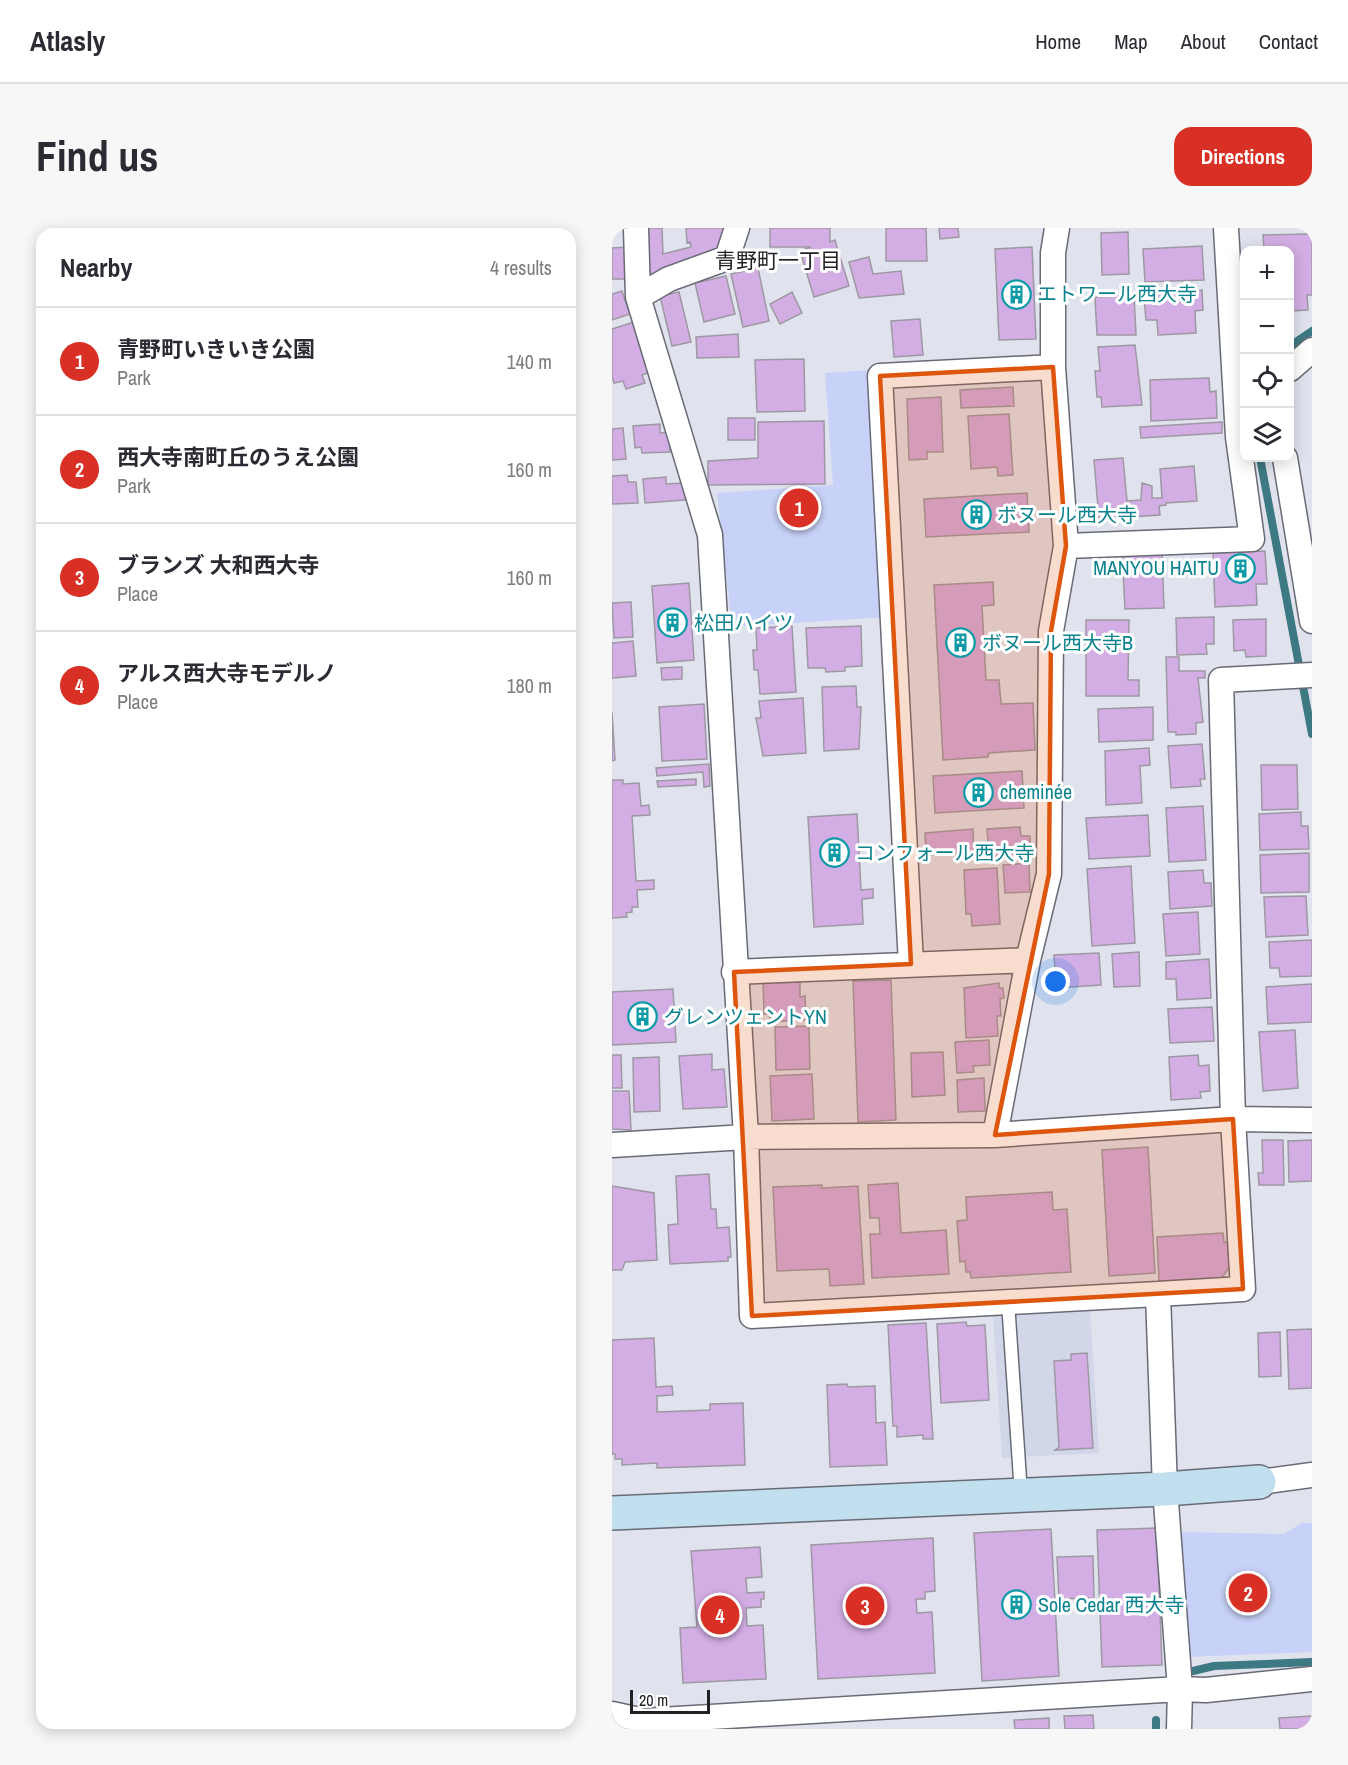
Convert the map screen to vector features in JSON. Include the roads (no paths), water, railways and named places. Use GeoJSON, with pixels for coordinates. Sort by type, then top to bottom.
{"type":"FeatureCollection","features":[{"type":"Feature","properties":{"kind":"street"},"geometry":{"type":"LineString","coordinates":[[636,228],[638,297],[710,535],[734,972],[746,1137],[752,1316],[1243,1289],[1233,1119],[1221,680],[1301,676]]}},
{"type":"Feature","properties":{"kind":"street"},"geometry":{"type":"LineString","coordinates":[[638,297],[669,279],[727,258],[737,228]]}},
{"type":"Feature","properties":{"kind":"street"},"geometry":{"type":"LineString","coordinates":[[995,1135],[1028,960],[1050,874],[1051,631],[1066,546],[1053,367],[1053,253],[1057,228]]}},
{"type":"Feature","properties":{"kind":"street"},"geometry":{"type":"LineString","coordinates":[[1066,546],[1252,539],[1238,437],[1226,228]]}},
{"type":"Feature","properties":{"kind":"street"},"geometry":{"type":"LineString","coordinates":[[1294,366],[1312,350]]}},
{"type":"Feature","properties":{"kind":"street"},"geometry":{"type":"LineString","coordinates":[[911,964],[880,376],[1053,367]]}},
{"type":"Feature","properties":{"kind":"street"},"geometry":{"type":"LineString","coordinates":[[1286,462],[1312,621]]}},
{"type":"Feature","properties":{"kind":"street"},"geometry":{"type":"LineString","coordinates":[[734,972],[1028,960]]}},
{"type":"Feature","properties":{"kind":"street"},"geometry":{"type":"LineString","coordinates":[[612,1145],[746,1137],[995,1135],[1233,1119],[1312,1120]]}},
{"type":"Feature","properties":{"kind":"street"},"geometry":{"type":"LineString","coordinates":[[1158,1294],[1165,1489],[1180,1689],[1179,1729]]}},
{"type":"Feature","properties":{"kind":"street"},"geometry":{"type":"LineString","coordinates":[[612,1513],[1165,1489],[1259,1482],[1312,1475]]}},
{"type":"Feature","properties":{"kind":"street"},"geometry":{"type":"LineString","coordinates":[[1259,1482],[1312,1483]]}},
{"type":"Feature","properties":{"kind":"street"},"geometry":{"type":"LineString","coordinates":[[612,1714],[644,1721],[1180,1689],[1206,1690],[1312,1679]]}},
{"type":"Feature","properties":{"kind":"lane"},"geometry":{"type":"LineString","coordinates":[[1008,1302],[1021,1495]]}},
{"type":"Feature","properties":{"kind":"waterway"},"geometry":{"type":"LineString","coordinates":[[1294,343],[1312,331]]}},
{"type":"Feature","properties":{"kind":"waterway"},"geometry":{"type":"LineString","coordinates":[[1261,462],[1312,734]]}},
{"type":"Feature","properties":{"kind":"waterway"},"geometry":{"type":"LineString","coordinates":[[1193,1671],[1214,1666],[1312,1662]]}},
{"type":"Feature","properties":{"kind":"waterway"},"geometry":{"type":"LineString","coordinates":[[1156,1720],[1156,1729]]}},
{"type":"Feature","properties":{"kind":"place","name":"エトワール西大寺"},"geometry":{"type":"Point","coordinates":[1016,294]}},
{"type":"Feature","properties":{"kind":"place","name":"青野町いきいき公園"},"geometry":{"type":"Point","coordinates":[799,508]}},
{"type":"Feature","properties":{"kind":"place","name":"ボヌール西大寺"},"geometry":{"type":"Point","coordinates":[976,515]}},
{"type":"Feature","properties":{"kind":"place","name":"MANYOU HAITU"},"geometry":{"type":"Point","coordinates":[1240,568]}},
{"type":"Feature","properties":{"kind":"place","name":"松田ハイツ"},"geometry":{"type":"Point","coordinates":[673,623]}},
{"type":"Feature","properties":{"kind":"place","name":"ボヌール西大寺B"},"geometry":{"type":"Point","coordinates":[961,643]}},
{"type":"Feature","properties":{"kind":"place","name":"cheminée"},"geometry":{"type":"Point","coordinates":[979,792]}},
{"type":"Feature","properties":{"kind":"place","name":"コンフォール西大寺"},"geometry":{"type":"Point","coordinates":[834,853]}},
{"type":"Feature","properties":{"kind":"place","name":"グレンツェントYN"},"geometry":{"type":"Point","coordinates":[643,1017]}},
{"type":"Feature","properties":{"kind":"place","name":"西大寺南町丘のうえ公園"},"geometry":{"type":"Point","coordinates":[1248,1593]}},
{"type":"Feature","properties":{"kind":"place","name":"Sole Cedar 西大寺"},"geometry":{"type":"Point","coordinates":[1017,1605]}},
{"type":"Feature","properties":{"kind":"place","name":"ブランズ 大和西大寺"},"geometry":{"type":"Point","coordinates":[865,1606]}},
{"type":"Feature","properties":{"kind":"place","name":"アルス西大寺モデルノ"},"geometry":{"type":"Point","coordinates":[720,1615]}},
{"type":"Feature","properties":{"kind":"district","name":"青野町一丁目"},"geometry":{"type":"Point","coordinates":[778,261]}}]}
